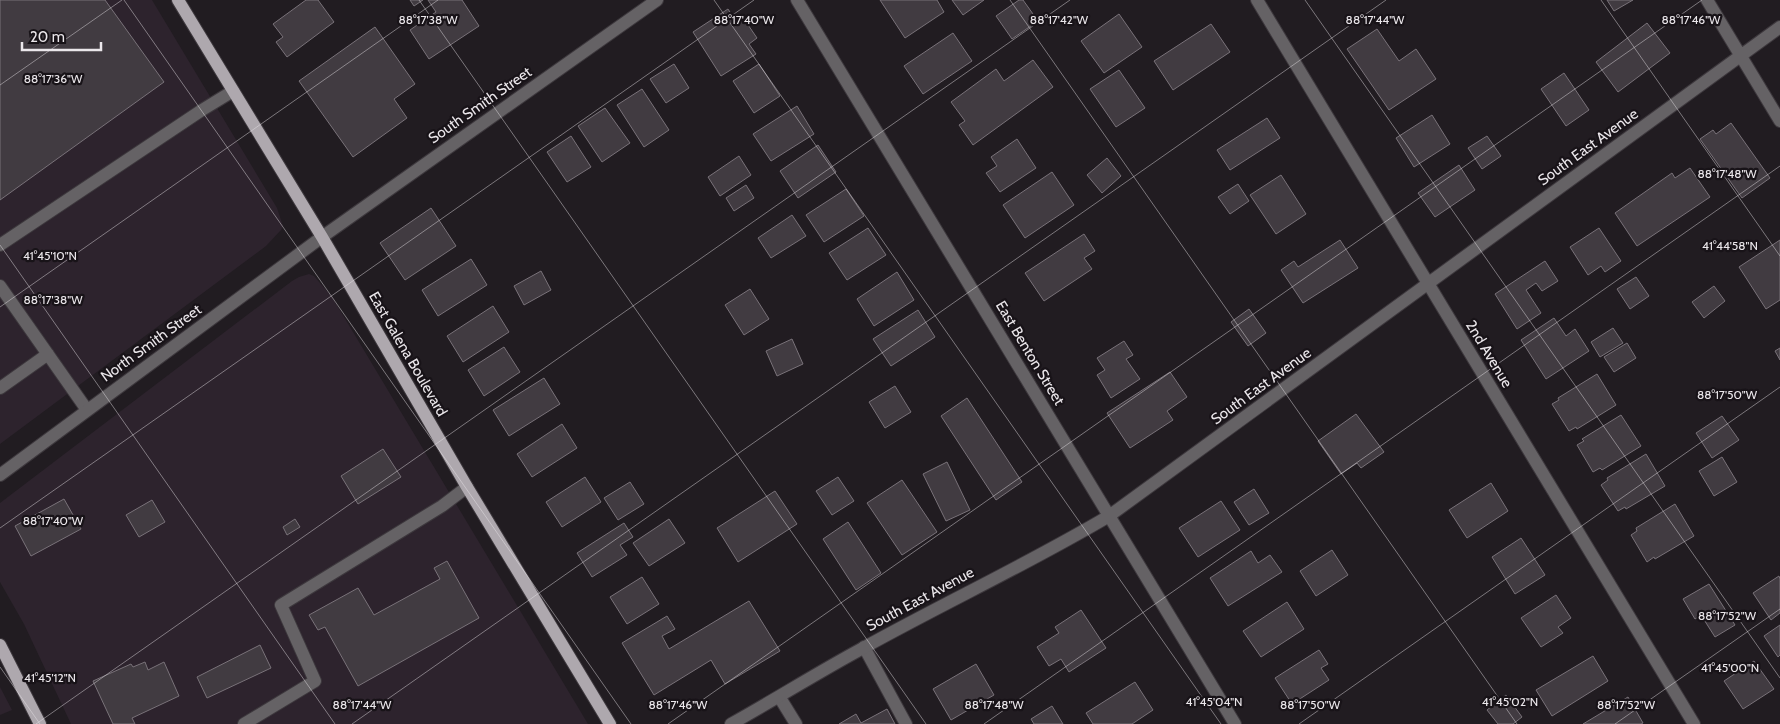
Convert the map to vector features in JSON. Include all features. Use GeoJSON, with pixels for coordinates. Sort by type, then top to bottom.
{"type":"FeatureCollection","features":[{"type":"Feature","properties":{"kind":"main road","name":"East Galena Boulevard"},"geometry":{"type":"LineString","coordinates":[[178,0],[322,237],[467,487],[610,724]]}},
{"type":"Feature","properties":{"kind":"main road"},"geometry":{"type":"LineString","coordinates":[[0,645],[40,724]]}},
{"type":"Feature","properties":{"kind":"street","name":"South Smith Street"},"geometry":{"type":"LineString","coordinates":[[322,237],[658,0]]}},
{"type":"Feature","properties":{"kind":"street","name":"East Benton Street"},"geometry":{"type":"LineString","coordinates":[[797,0],[1235,724]]}},
{"type":"Feature","properties":{"kind":"street","name":"2nd Avenue"},"geometry":{"type":"LineString","coordinates":[[1257,0],[1694,724]]}},
{"type":"Feature","properties":{"kind":"street"},"geometry":{"type":"LineString","coordinates":[[1707,0],[1780,121]]}},
{"type":"Feature","properties":{"kind":"street","name":"South East Avenue"},"geometry":{"type":"LineString","coordinates":[[731,724],[780,698],[864,647],[1109,516],[1780,27]]}},
{"type":"Feature","properties":{"kind":"street"},"geometry":{"type":"LineString","coordinates":[[0,245],[202,110],[234,91]]}},
{"type":"Feature","properties":{"kind":"street","name":"North Smith Street"},"geometry":{"type":"LineString","coordinates":[[0,475],[322,237]]}},
{"type":"Feature","properties":{"kind":"street"},"geometry":{"type":"LineString","coordinates":[[0,286],[87,410]]}},
{"type":"Feature","properties":{"kind":"street"},"geometry":{"type":"LineString","coordinates":[[0,388],[48,354]]}},
{"type":"Feature","properties":{"kind":"street"},"geometry":{"type":"LineString","coordinates":[[244,724],[315,681],[280,605],[442,506],[467,487]]}},
{"type":"Feature","properties":{"kind":"street"},"geometry":{"type":"LineString","coordinates":[[864,647],[906,724]]}},
{"type":"Feature","properties":{"kind":"street"},"geometry":{"type":"LineString","coordinates":[[780,698],[796,724]]}},
{"type":"Feature","properties":{"kind":"shaded area"},"geometry":{"type":"Polygon","coordinates":[[[0,0],[152,0],[277,208],[283,226],[266,246],[0,444],[0,0]]]}},
{"type":"Feature","properties":{"kind":"shaded area"},"geometry":{"type":"Polygon","coordinates":[[[309,274],[314,276],[332,297],[588,724],[71,724],[24,624],[0,582],[0,503],[292,281],[309,274]]]}},
{"type":"Feature","properties":{"kind":"shaded area"},"geometry":{"type":"Polygon","coordinates":[[[0,687],[12,710],[0,715],[0,687]]]}},
{"type":"Feature","properties":{"kind":"building"},"geometry":{"type":"Polygon","coordinates":[[[0,0],[105,0],[164,82],[0,200],[0,0]]]}},
{"type":"Feature","properties":{"kind":"building"},"geometry":{"type":"Polygon","coordinates":[[[306,0],[318,0],[334,22],[287,57],[276,42],[283,37],[273,24],[306,0]]]}},
{"type":"Feature","properties":{"kind":"building"},"geometry":{"type":"Polygon","coordinates":[[[410,0],[423,0],[414,6],[410,0]]]}},
{"type":"Feature","properties":{"kind":"building"},"geometry":{"type":"Polygon","coordinates":[[[428,0],[462,0],[479,26],[429,59],[410,30],[436,12],[428,0]]]}},
{"type":"Feature","properties":{"kind":"building"},"geometry":{"type":"Polygon","coordinates":[[[880,0],[937,0],[944,12],[905,38],[880,0]]]}},
{"type":"Feature","properties":{"kind":"building"},"geometry":{"type":"Polygon","coordinates":[[[952,0],[984,0],[963,15],[952,0]]]}},
{"type":"Feature","properties":{"kind":"building"},"geometry":{"type":"Polygon","coordinates":[[[1019,0],[1023,0],[1038,21],[1012,39],[996,16],[1019,0]]]}},
{"type":"Feature","properties":{"kind":"building"},"geometry":{"type":"Polygon","coordinates":[[[1607,0],[1633,0],[1614,11],[1607,0]]]}},
{"type":"Feature","properties":{"kind":"building"},"geometry":{"type":"Polygon","coordinates":[[[728,9],[735,20],[742,16],[757,38],[749,44],[756,54],[721,76],[693,32],[728,9]]]}},
{"type":"Feature","properties":{"kind":"building"},"geometry":{"type":"Polygon","coordinates":[[[1119,14],[1142,47],[1104,73],[1081,41],[1119,14]]]}},
{"type":"Feature","properties":{"kind":"building"},"geometry":{"type":"Polygon","coordinates":[[[1647,23],[1670,53],[1618,92],[1596,62],[1647,23]]]}},
{"type":"Feature","properties":{"kind":"building"},"geometry":{"type":"Polygon","coordinates":[[[1211,24],[1230,52],[1173,90],[1154,61],[1211,24]]]}},
{"type":"Feature","properties":{"kind":"building"},"geometry":{"type":"Polygon","coordinates":[[[375,27],[415,84],[394,99],[407,118],[353,157],[299,81],[375,27]]]}},
{"type":"Feature","properties":{"kind":"building"},"geometry":{"type":"Polygon","coordinates":[[[1377,29],[1399,61],[1416,49],[1436,79],[1389,110],[1347,49],[1377,29]]]}},
{"type":"Feature","properties":{"kind":"building"},"geometry":{"type":"Polygon","coordinates":[[[953,33],[972,61],[923,94],[904,66],[953,33]]]}},
{"type":"Feature","properties":{"kind":"building"},"geometry":{"type":"Polygon","coordinates":[[[1033,60],[1053,87],[973,145],[959,125],[965,121],[951,102],[996,69],[1004,81],[1033,60]]]}},
{"type":"Feature","properties":{"kind":"building"},"geometry":{"type":"Polygon","coordinates":[[[674,64],[689,88],[666,103],[650,79],[674,64]]]}},
{"type":"Feature","properties":{"kind":"building"},"geometry":{"type":"Polygon","coordinates":[[[759,64],[780,96],[754,113],[733,81],[759,64]]]}},
{"type":"Feature","properties":{"kind":"building"},"geometry":{"type":"Polygon","coordinates":[[[1119,70],[1145,108],[1116,127],[1090,89],[1119,70]]]}},
{"type":"Feature","properties":{"kind":"building"},"geometry":{"type":"Polygon","coordinates":[[[1564,73],[1589,110],[1566,126],[1541,89],[1564,73]]]}},
{"type":"Feature","properties":{"kind":"building"},"geometry":{"type":"Polygon","coordinates":[[[642,89],[669,130],[644,147],[617,105],[642,89]]]}},
{"type":"Feature","properties":{"kind":"building"},"geometry":{"type":"Polygon","coordinates":[[[797,106],[814,134],[771,161],[753,134],[797,106]]]}},
{"type":"Feature","properties":{"kind":"building"},"geometry":{"type":"Polygon","coordinates":[[[605,108],[630,143],[602,162],[578,126],[605,108]]]}},
{"type":"Feature","properties":{"kind":"building"},"geometry":{"type":"Polygon","coordinates":[[[1432,115],[1450,144],[1414,167],[1396,138],[1432,115]]]}},
{"type":"Feature","properties":{"kind":"building"},"geometry":{"type":"Polygon","coordinates":[[[1267,118],[1280,138],[1230,170],[1217,150],[1267,118]]]}},
{"type":"Feature","properties":{"kind":"building"},"geometry":{"type":"Polygon","coordinates":[[[1731,123],[1770,178],[1742,198],[1700,139],[1713,130],[1716,134],[1731,123]]]}},
{"type":"Feature","properties":{"kind":"building"},"geometry":{"type":"Polygon","coordinates":[[[571,136],[591,167],[567,182],[547,152],[571,136]]]}},
{"type":"Feature","properties":{"kind":"building"},"geometry":{"type":"Polygon","coordinates":[[[1487,136],[1501,156],[1482,169],[1468,148],[1487,136]]]}},
{"type":"Feature","properties":{"kind":"building"},"geometry":{"type":"Polygon","coordinates":[[[1017,139],[1036,168],[1000,192],[986,173],[997,166],[991,157],[1017,139]]]}},
{"type":"Feature","properties":{"kind":"building"},"geometry":{"type":"Polygon","coordinates":[[[818,145],[836,172],[798,198],[780,171],[818,145]]]}},
{"type":"Feature","properties":{"kind":"building"},"geometry":{"type":"Polygon","coordinates":[[[739,156],[751,175],[720,196],[708,177],[739,156]]]}},
{"type":"Feature","properties":{"kind":"building"},"geometry":{"type":"Polygon","coordinates":[[[1107,158],[1121,176],[1102,193],[1087,175],[1107,158]]]}},
{"type":"Feature","properties":{"kind":"building"},"geometry":{"type":"Polygon","coordinates":[[[1459,165],[1475,190],[1435,217],[1418,193],[1459,165]]]}},
{"type":"Feature","properties":{"kind":"building"},"geometry":{"type":"Polygon","coordinates":[[[1690,168],[1710,197],[1637,246],[1615,213],[1672,173],[1675,178],[1690,168]]]}},
{"type":"Feature","properties":{"kind":"building"},"geometry":{"type":"Polygon","coordinates":[[[1052,172],[1074,205],[1025,238],[1003,205],[1052,172]]]}},
{"type":"Feature","properties":{"kind":"building"},"geometry":{"type":"Polygon","coordinates":[[[1281,175],[1306,214],[1276,234],[1250,195],[1281,175]]]}},
{"type":"Feature","properties":{"kind":"building"},"geometry":{"type":"Polygon","coordinates":[[[1238,184],[1249,201],[1230,214],[1218,197],[1238,184]]]}},
{"type":"Feature","properties":{"kind":"building"},"geometry":{"type":"Polygon","coordinates":[[[746,185],[754,198],[734,211],[726,198],[746,185]]]}},
{"type":"Feature","properties":{"kind":"building"},"geometry":{"type":"Polygon","coordinates":[[[846,189],[864,216],[824,242],[806,215],[846,189]]]}},
{"type":"Feature","properties":{"kind":"building"},"geometry":{"type":"Polygon","coordinates":[[[431,208],[456,246],[405,280],[380,243],[431,208]]]}},
{"type":"Feature","properties":{"kind":"building"},"geometry":{"type":"Polygon","coordinates":[[[792,215],[806,236],[771,258],[758,238],[792,215]]]}},
{"type":"Feature","properties":{"kind":"building"},"geometry":{"type":"Polygon","coordinates":[[[868,228],[886,255],[847,280],[829,253],[868,228]]]}},
{"type":"Feature","properties":{"kind":"building"},"geometry":{"type":"Polygon","coordinates":[[[1599,228],[1621,261],[1605,272],[1601,266],[1588,275],[1570,247],[1599,228]]]}},
{"type":"Feature","properties":{"kind":"building"},"geometry":{"type":"Polygon","coordinates":[[[1084,234],[1095,251],[1084,258],[1092,269],[1044,301],[1025,273],[1084,234]]]}},
{"type":"Feature","properties":{"kind":"building"},"geometry":{"type":"Polygon","coordinates":[[[1340,240],[1358,268],[1303,303],[1281,270],[1294,261],[1298,267],[1340,240]]]}},
{"type":"Feature","properties":{"kind":"building"},"geometry":{"type":"Polygon","coordinates":[[[1780,240],[1780,300],[1766,309],[1739,267],[1780,240]]]}},
{"type":"Feature","properties":{"kind":"building"},"geometry":{"type":"Polygon","coordinates":[[[471,259],[487,285],[438,316],[422,290],[471,259]]]}},
{"type":"Feature","properties":{"kind":"building"},"geometry":{"type":"Polygon","coordinates":[[[1545,261],[1558,281],[1542,291],[1536,283],[1526,290],[1541,313],[1517,329],[1495,294],[1545,261]]]}},
{"type":"Feature","properties":{"kind":"building"},"geometry":{"type":"Polygon","coordinates":[[[541,271],[551,290],[524,305],[514,286],[541,271]]]}},
{"type":"Feature","properties":{"kind":"building"},"geometry":{"type":"Polygon","coordinates":[[[897,272],[914,300],[874,326],[857,299],[897,272]]]}},
{"type":"Feature","properties":{"kind":"building"},"geometry":{"type":"Polygon","coordinates":[[[1636,277],[1649,296],[1630,309],[1617,289],[1636,277]]]}},
{"type":"Feature","properties":{"kind":"building"},"geometry":{"type":"Polygon","coordinates":[[[1714,286],[1725,301],[1704,318],[1692,302],[1714,286]]]}},
{"type":"Feature","properties":{"kind":"building"},"geometry":{"type":"Polygon","coordinates":[[[750,289],[769,319],[744,335],[725,305],[750,289]]]}},
{"type":"Feature","properties":{"kind":"building"},"geometry":{"type":"Polygon","coordinates":[[[493,306],[509,332],[463,362],[447,336],[493,306]]]}},
{"type":"Feature","properties":{"kind":"building"},"geometry":{"type":"Polygon","coordinates":[[[1249,309],[1266,333],[1248,346],[1231,322],[1249,309]]]}},
{"type":"Feature","properties":{"kind":"building"},"geometry":{"type":"Polygon","coordinates":[[[918,310],[935,337],[891,366],[873,339],[918,310]]]}},
{"type":"Feature","properties":{"kind":"building"},"geometry":{"type":"Polygon","coordinates":[[[1554,318],[1566,336],[1575,329],[1589,351],[1546,379],[1521,340],[1554,318]]]}},
{"type":"Feature","properties":{"kind":"building"},"geometry":{"type":"Polygon","coordinates":[[[1613,328],[1623,343],[1600,357],[1591,342],[1613,328]]]}},
{"type":"Feature","properties":{"kind":"building"},"geometry":{"type":"Polygon","coordinates":[[[792,339],[803,364],[777,376],[766,351],[792,339]]]}},
{"type":"Feature","properties":{"kind":"building"},"geometry":{"type":"Polygon","coordinates":[[[1124,341],[1133,355],[1126,359],[1140,379],[1111,398],[1097,375],[1105,370],[1097,358],[1124,341]]]}},
{"type":"Feature","properties":{"kind":"building"},"geometry":{"type":"Polygon","coordinates":[[[1627,343],[1636,358],[1614,372],[1604,357],[1627,343]]]}},
{"type":"Feature","properties":{"kind":"building"},"geometry":{"type":"Polygon","coordinates":[[[504,347],[520,372],[484,396],[468,370],[504,347]]]}},
{"type":"Feature","properties":{"kind":"building"},"geometry":{"type":"Polygon","coordinates":[[[1780,348],[1780,360],[1775,351],[1780,348]]]}},
{"type":"Feature","properties":{"kind":"building"},"geometry":{"type":"Polygon","coordinates":[[[1170,372],[1187,397],[1167,411],[1173,420],[1130,448],[1107,413],[1170,372]]]}},
{"type":"Feature","properties":{"kind":"building"},"geometry":{"type":"Polygon","coordinates":[[[1597,374],[1616,405],[1577,429],[1576,427],[1569,431],[1552,404],[1559,400],[1558,398],[1597,374]]]}},
{"type":"Feature","properties":{"kind":"building"},"geometry":{"type":"Polygon","coordinates":[[[544,378],[560,404],[509,436],[493,410],[544,378]]]}},
{"type":"Feature","properties":{"kind":"building"},"geometry":{"type":"Polygon","coordinates":[[[895,386],[911,412],[885,428],[869,402],[895,386]]]}},
{"type":"Feature","properties":{"kind":"building"},"geometry":{"type":"Polygon","coordinates":[[[967,398],[1022,482],[996,500],[941,416],[967,398]]]}},
{"type":"Feature","properties":{"kind":"building"},"geometry":{"type":"Polygon","coordinates":[[[1356,414],[1384,452],[1361,468],[1357,463],[1341,474],[1318,441],[1356,414]]]}},
{"type":"Feature","properties":{"kind":"building"},"geometry":{"type":"Polygon","coordinates":[[[1621,415],[1641,446],[1602,470],[1600,468],[1593,472],[1577,445],[1584,441],[1582,439],[1621,415]]]}},
{"type":"Feature","properties":{"kind":"building"},"geometry":{"type":"Polygon","coordinates":[[[1722,416],[1739,440],[1712,458],[1696,433],[1722,416]]]}},
{"type":"Feature","properties":{"kind":"building"},"geometry":{"type":"Polygon","coordinates":[[[562,424],[577,448],[532,477],[517,454],[562,424]]]}},
{"type":"Feature","properties":{"kind":"building"},"geometry":{"type":"Polygon","coordinates":[[[383,449],[401,477],[358,504],[341,476],[383,449]]]}},
{"type":"Feature","properties":{"kind":"building"},"geometry":{"type":"Polygon","coordinates":[[[1646,454],[1665,486],[1626,509],[1625,507],[1618,511],[1601,485],[1608,480],[1607,478],[1646,454]]]}},
{"type":"Feature","properties":{"kind":"building"},"geometry":{"type":"Polygon","coordinates":[[[1722,457],[1737,482],[1714,496],[1699,471],[1722,457]]]}},
{"type":"Feature","properties":{"kind":"building"},"geometry":{"type":"Polygon","coordinates":[[[947,462],[970,510],[946,521],[923,474],[947,462]]]}},
{"type":"Feature","properties":{"kind":"building"},"geometry":{"type":"Polygon","coordinates":[[[585,477],[601,502],[562,527],[546,502],[585,477]]]}},
{"type":"Feature","properties":{"kind":"building"},"geometry":{"type":"Polygon","coordinates":[[[838,477],[854,501],[832,515],[816,491],[838,477]]]}},
{"type":"Feature","properties":{"kind":"building"},"geometry":{"type":"Polygon","coordinates":[[[902,480],[937,532],[902,555],[867,503],[902,480]]]}},
{"type":"Feature","properties":{"kind":"building"},"geometry":{"type":"Polygon","coordinates":[[[630,482],[644,504],[618,520],[604,498],[630,482]]]}},
{"type":"Feature","properties":{"kind":"building"},"geometry":{"type":"Polygon","coordinates":[[[1491,483],[1508,511],[1467,538],[1449,510],[1491,483]]]}},
{"type":"Feature","properties":{"kind":"building"},"geometry":{"type":"Polygon","coordinates":[[[1254,489],[1269,513],[1249,525],[1234,502],[1254,489]]]}},
{"type":"Feature","properties":{"kind":"building"},"geometry":{"type":"Polygon","coordinates":[[[775,491],[797,524],[738,562],[717,528],[775,491]]]}},
{"type":"Feature","properties":{"kind":"building"},"geometry":{"type":"Polygon","coordinates":[[[64,499],[81,529],[31,556],[15,526],[64,499]]]}},
{"type":"Feature","properties":{"kind":"building"},"geometry":{"type":"Polygon","coordinates":[[[152,500],[165,522],[139,537],[126,515],[152,500]]]}},
{"type":"Feature","properties":{"kind":"building"},"geometry":{"type":"Polygon","coordinates":[[[1221,501],[1240,530],[1198,557],[1179,528],[1221,501]]]}},
{"type":"Feature","properties":{"kind":"building"},"geometry":{"type":"Polygon","coordinates":[[[1675,504],[1694,536],[1647,562],[1631,535],[1637,531],[1636,528],[1675,504]]]}},
{"type":"Feature","properties":{"kind":"building"},"geometry":{"type":"Polygon","coordinates":[[[295,519],[300,527],[287,535],[283,527],[295,519]]]}},
{"type":"Feature","properties":{"kind":"building"},"geometry":{"type":"Polygon","coordinates":[[[669,519],[685,543],[649,566],[633,543],[669,519]]]}},
{"type":"Feature","properties":{"kind":"building"},"geometry":{"type":"Polygon","coordinates":[[[848,522],[881,573],[856,590],[823,539],[848,522]]]}},
{"type":"Feature","properties":{"kind":"building"},"geometry":{"type":"Polygon","coordinates":[[[624,523],[633,537],[620,545],[627,555],[592,577],[577,553],[624,523]]]}},
{"type":"Feature","properties":{"kind":"building"},"geometry":{"type":"Polygon","coordinates":[[[1521,538],[1545,575],[1515,594],[1492,557],[1521,538]]]}},
{"type":"Feature","properties":{"kind":"building"},"geometry":{"type":"Polygon","coordinates":[[[1332,550],[1348,575],[1316,596],[1300,571],[1332,550]]]}},
{"type":"Feature","properties":{"kind":"building"},"geometry":{"type":"Polygon","coordinates":[[[1251,551],[1258,563],[1270,555],[1282,572],[1228,606],[1210,578],[1251,551]]]}},
{"type":"Feature","properties":{"kind":"building"},"geometry":{"type":"Polygon","coordinates":[[[447,561],[479,618],[358,686],[325,627],[318,630],[309,615],[358,588],[374,615],[440,579],[434,568],[447,561]]]}},
{"type":"Feature","properties":{"kind":"building"},"geometry":{"type":"Polygon","coordinates":[[[1779,576],[1780,613],[1771,620],[1753,593],[1779,576]]]}},
{"type":"Feature","properties":{"kind":"building"},"geometry":{"type":"Polygon","coordinates":[[[642,577],[659,604],[627,624],[610,597],[642,577]]]}},
{"type":"Feature","properties":{"kind":"building"},"geometry":{"type":"Polygon","coordinates":[[[1709,584],[1735,625],[1715,637],[1701,615],[1695,619],[1683,599],[1709,584]]]}},
{"type":"Feature","properties":{"kind":"building"},"geometry":{"type":"Polygon","coordinates":[[[1556,595],[1571,618],[1558,627],[1563,633],[1541,647],[1521,618],[1556,595]]]}},
{"type":"Feature","properties":{"kind":"building"},"geometry":{"type":"Polygon","coordinates":[[[749,601],[780,651],[725,684],[711,660],[654,695],[622,643],[667,616],[675,629],[662,636],[669,649],[749,601]]]}},
{"type":"Feature","properties":{"kind":"building"},"geometry":{"type":"Polygon","coordinates":[[[1287,602],[1304,629],[1261,657],[1243,631],[1287,602]]]}},
{"type":"Feature","properties":{"kind":"building"},"geometry":{"type":"Polygon","coordinates":[[[1081,610],[1106,648],[1069,672],[1061,659],[1049,666],[1037,647],[1059,633],[1055,627],[1081,610]]]}},
{"type":"Feature","properties":{"kind":"building"},"geometry":{"type":"Polygon","coordinates":[[[1780,625],[1780,655],[1778,657],[1764,636],[1780,625]]]}},
{"type":"Feature","properties":{"kind":"building"},"geometry":{"type":"Polygon","coordinates":[[[260,645],[271,668],[207,698],[197,677],[260,645]]]}},
{"type":"Feature","properties":{"kind":"building"},"geometry":{"type":"Polygon","coordinates":[[[1319,650],[1328,664],[1321,668],[1329,680],[1292,704],[1275,678],[1319,650]]]}},
{"type":"Feature","properties":{"kind":"building"},"geometry":{"type":"Polygon","coordinates":[[[1593,656],[1608,681],[1552,716],[1536,690],[1593,656]]]}},
{"type":"Feature","properties":{"kind":"building"},"geometry":{"type":"Polygon","coordinates":[[[1754,661],[1774,689],[1743,709],[1724,681],[1754,661]]]}},
{"type":"Feature","properties":{"kind":"building"},"geometry":{"type":"Polygon","coordinates":[[[145,662],[148,670],[164,662],[179,696],[132,718],[135,724],[113,724],[93,681],[131,664],[133,667],[145,662]]]}},
{"type":"Feature","properties":{"kind":"building"},"geometry":{"type":"Polygon","coordinates":[[[976,664],[994,695],[951,720],[933,689],[976,664]]]}},
{"type":"Feature","properties":{"kind":"building"},"geometry":{"type":"Polygon","coordinates":[[[1135,682],[1153,710],[1132,724],[1093,724],[1086,713],[1135,682]]]}},
{"type":"Feature","properties":{"kind":"building"},"geometry":{"type":"Polygon","coordinates":[[[1506,695],[1522,717],[1513,724],[1498,724],[1487,710],[1506,695]]]}},
{"type":"Feature","properties":{"kind":"building"},"geometry":{"type":"Polygon","coordinates":[[[1628,697],[1643,723],[1583,724],[1628,697]]]}},
{"type":"Feature","properties":{"kind":"building"},"geometry":{"type":"Polygon","coordinates":[[[1052,706],[1063,724],[1034,724],[1031,719],[1052,706]]]}},
{"type":"Feature","properties":{"kind":"building"},"geometry":{"type":"Polygon","coordinates":[[[887,709],[895,724],[839,724],[856,714],[861,723],[887,709]]]}}]}
